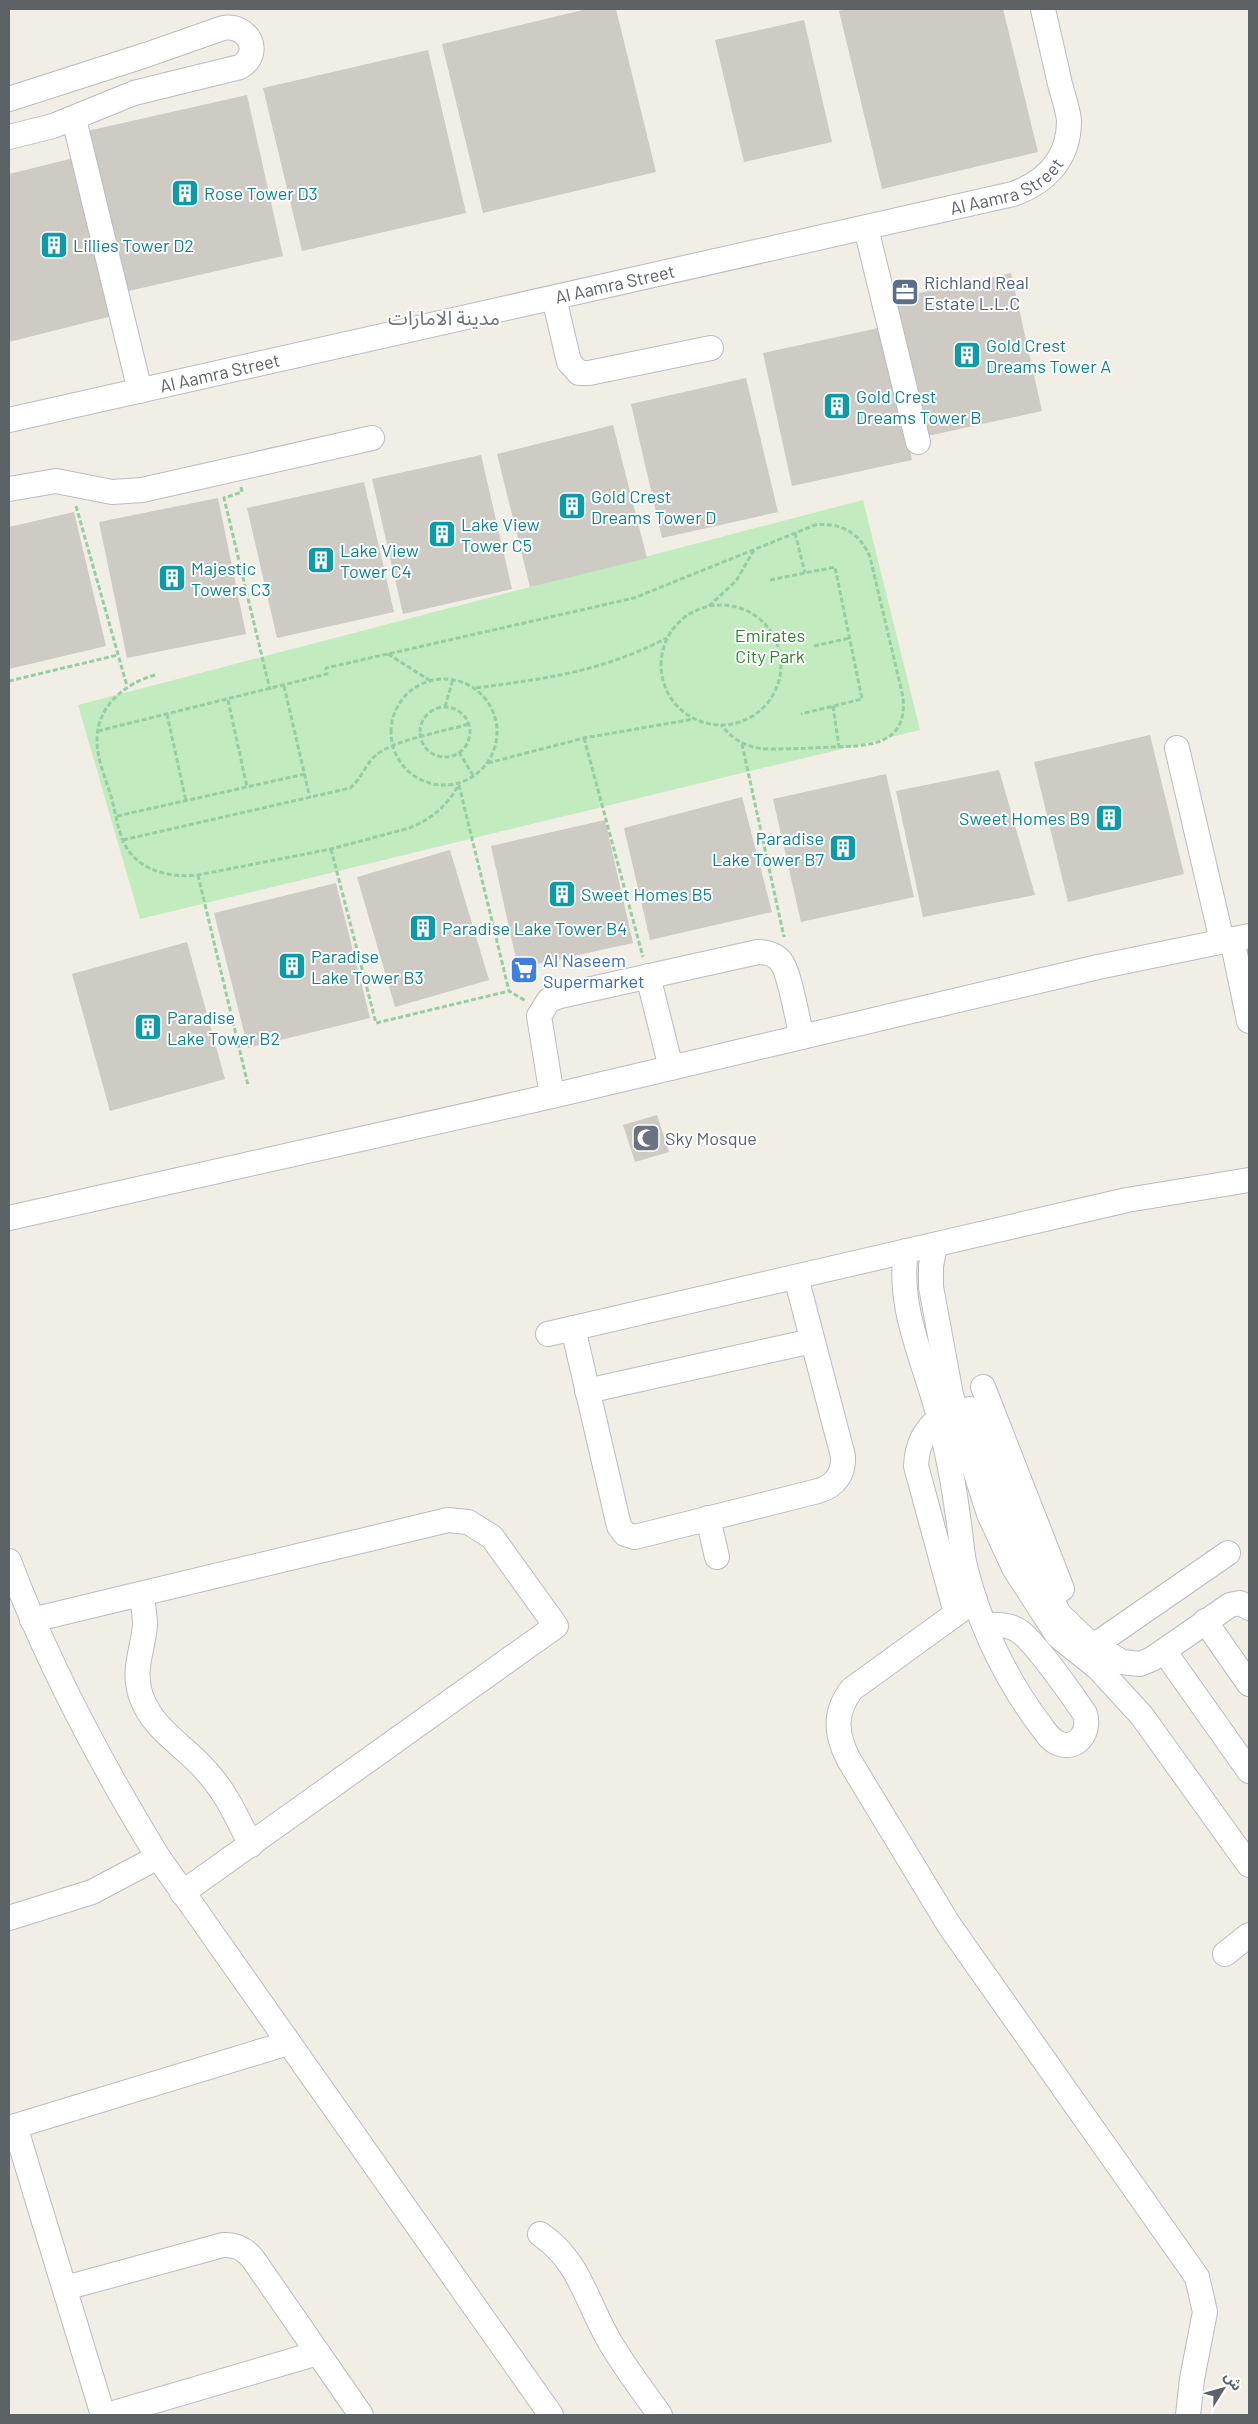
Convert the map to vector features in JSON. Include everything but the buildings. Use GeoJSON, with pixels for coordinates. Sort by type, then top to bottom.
{"type":"FeatureCollection","features":[{"type":"Feature","properties":{"kind":"street","name":"Al Aamra Street"},"geometry":{"type":"LineString","coordinates":[[9,420],[866,228],[1012,194],[1032,187],[1048,175],[1060,159],[1067,140],[1069,119],[1043,9]]}},
{"type":"Feature","properties":{"kind":"street"},"geometry":{"type":"LineString","coordinates":[[9,98],[138,58],[223,28],[236,27],[247,34],[250,40],[252,52],[246,64],[240,67],[120,97],[74,119],[9,137]]}},
{"type":"Feature","properties":{"kind":"street"},"geometry":{"type":"LineString","coordinates":[[74,119],[140,391]]}},
{"type":"Feature","properties":{"kind":"street"},"geometry":{"type":"LineString","coordinates":[[866,228],[918,442]]}},
{"type":"Feature","properties":{"kind":"street"},"geometry":{"type":"LineString","coordinates":[[554,298],[569,362],[579,373],[589,373],[711,348]]}},
{"type":"Feature","properties":{"kind":"street"},"geometry":{"type":"LineString","coordinates":[[9,489],[41,482],[70,482],[98,489],[127,492],[372,438]]}},
{"type":"Feature","properties":{"kind":"street"},"geometry":{"type":"LineString","coordinates":[[1178,748],[1235,939],[1249,1021]]}},
{"type":"Feature","properties":{"kind":"street"},"geometry":{"type":"LineString","coordinates":[[9,1218],[552,1096],[1098,967],[1235,939]]}},
{"type":"Feature","properties":{"kind":"street"},"geometry":{"type":"LineString","coordinates":[[552,1096],[539,1023],[541,1010],[554,997],[758,952],[778,958],[785,969],[802,1037]]}},
{"type":"Feature","properties":{"kind":"street"},"geometry":{"type":"LineString","coordinates":[[648,976],[671,1068]]}},
{"type":"Feature","properties":{"kind":"street"},"geometry":{"type":"LineString","coordinates":[[548,1334],[1127,1200],[1249,1180]]}},
{"type":"Feature","properties":{"kind":"street"},"geometry":{"type":"LineString","coordinates":[[935,1244],[931,1266],[931,1287],[951,1473],[964,1560],[975,1600],[985,1626],[1006,1672],[1048,1735],[1060,1744],[1066,1745],[1080,1739],[1087,1728],[1085,1714],[1026,1637],[1019,1631],[1002,1625],[985,1626]]}},
{"type":"Feature","properties":{"kind":"street"},"geometry":{"type":"LineString","coordinates":[[906,1251],[903,1280],[906,1308],[944,1399],[919,1444],[916,1466],[956,1613]]}},
{"type":"Feature","properties":{"kind":"street"},"geometry":{"type":"LineString","coordinates":[[573,1328],[621,1530],[629,1536],[635,1537],[826,1488],[838,1478],[843,1464],[842,1456],[796,1277]]}},
{"type":"Feature","properties":{"kind":"street"},"geometry":{"type":"LineString","coordinates":[[587,1391],[812,1341]]}},
{"type":"Feature","properties":{"kind":"street"},"geometry":{"type":"LineString","coordinates":[[984,1387],[1019,1534],[1032,1598],[1058,1636],[1098,1668],[1136,1710],[1249,1865]]}},
{"type":"Feature","properties":{"kind":"street"},"geometry":{"type":"LineString","coordinates":[[944,1399],[963,1405],[971,1411],[980,1458],[1059,1614],[1075,1632],[1122,1662],[1134,1664],[1146,1662],[1164,1651],[1230,1604],[1240,1603],[1249,1608]]}},
{"type":"Feature","properties":{"kind":"street"},"geometry":{"type":"LineString","coordinates":[[708,1518],[716,1557]]}},
{"type":"Feature","properties":{"kind":"street"},"geometry":{"type":"LineString","coordinates":[[32,1620],[438,1522],[458,1520],[476,1526],[492,1537],[556,1626],[182,1894]]}},
{"type":"Feature","properties":{"kind":"street"},"geometry":{"type":"LineString","coordinates":[[1019,1534],[1062,1589]]}},
{"type":"Feature","properties":{"kind":"street"},"geometry":{"type":"LineString","coordinates":[[1095,1645],[1228,1552]]}},
{"type":"Feature","properties":{"kind":"street"},"geometry":{"type":"LineString","coordinates":[[9,1561],[32,1620],[85,1731],[158,1857],[545,2413]]}},
{"type":"Feature","properties":{"kind":"street"},"geometry":{"type":"LineString","coordinates":[[141,1594],[145,1625],[136,1669],[144,1704],[157,1725],[198,1761],[217,1784],[233,1809],[250,1845]]}},
{"type":"Feature","properties":{"kind":"street"},"geometry":{"type":"LineString","coordinates":[[975,1600],[852,1690],[840,1708],[839,1740],[849,1760],[949,1925],[1197,2277],[1205,2312],[1192,2378],[1188,2415]]}},
{"type":"Feature","properties":{"kind":"street"},"geometry":{"type":"LineString","coordinates":[[1205,1622],[1249,1684]]}},
{"type":"Feature","properties":{"kind":"street"},"geometry":{"type":"LineString","coordinates":[[1164,1651],[1249,1771]]}},
{"type":"Feature","properties":{"kind":"street"},"geometry":{"type":"LineString","coordinates":[[9,1918],[92,1892],[158,1857]]}},
{"type":"Feature","properties":{"kind":"street"},"geometry":{"type":"LineString","coordinates":[[1225,1954],[1249,1935]]}},
{"type":"Feature","properties":{"kind":"street"},"geometry":{"type":"LineString","coordinates":[[288,2043],[12,2127],[105,2415],[318,2353]]}},
{"type":"Feature","properties":{"kind":"street"},"geometry":{"type":"LineString","coordinates":[[540,2234],[552,2242],[572,2264],[609,2342],[660,2415]]}},
{"type":"Feature","properties":{"kind":"street"},"geometry":{"type":"LineString","coordinates":[[65,2288],[223,2245],[237,2246],[244,2249],[254,2259],[361,2415]]}},
{"type":"Feature","properties":{"kind":"path"},"geometry":{"type":"LineString","coordinates":[[237,468],[242,492],[224,498],[270,690]]}},
{"type":"Feature","properties":{"kind":"path"},"geometry":{"type":"LineString","coordinates":[[70,482],[126,686]]}},
{"type":"Feature","properties":{"kind":"path"},"geometry":{"type":"LineString","coordinates":[[98,731],[270,690],[327,674],[326,668],[634,598],[814,525],[835,524],[853,533],[866,548],[903,697],[904,706],[900,724],[886,739],[867,746],[761,749],[742,744],[721,725]]}},
{"type":"Feature","properties":{"kind":"path"},"geometry":{"type":"LineString","coordinates":[[795,532],[805,573]]}},
{"type":"Feature","properties":{"kind":"path"},"geometry":{"type":"LineString","coordinates":[[695,719],[674,702],[665,684],[662,664],[668,638],[684,618],[709,606],[736,581],[754,549]]}},
{"type":"Feature","properties":{"kind":"path"},"geometry":{"type":"LineString","coordinates":[[770,580],[835,567],[862,699],[801,714]]}},
{"type":"Feature","properties":{"kind":"path"},"geometry":{"type":"LineString","coordinates":[[488,764],[584,738],[695,719],[721,725],[747,719],[768,703],[780,679],[780,652],[769,628],[754,615],[736,607],[709,606]]}},
{"type":"Feature","properties":{"kind":"path"},"geometry":{"type":"LineString","coordinates":[[476,688],[560,677],[588,670],[616,662],[668,638]]}},
{"type":"Feature","properties":{"kind":"path"},"geometry":{"type":"LineString","coordinates":[[814,646],[850,638]]}},
{"type":"Feature","properties":{"kind":"path"},"geometry":{"type":"LineString","coordinates":[[388,654],[430,680]]}},
{"type":"Feature","properties":{"kind":"path"},"geometry":{"type":"LineString","coordinates":[[9,681],[118,655]]}},
{"type":"Feature","properties":{"kind":"path"},"geometry":{"type":"LineString","coordinates":[[155,675],[126,686],[109,705],[98,731],[98,752],[123,840],[137,859],[155,871],[177,876],[198,875],[331,849],[420,824],[447,803],[459,784]]}},
{"type":"Feature","properties":{"kind":"path"},"geometry":{"type":"LineString","coordinates":[[446,707],[454,679]]}},
{"type":"Feature","properties":{"kind":"path"},"geometry":{"type":"LineString","coordinates":[[454,679],[476,688],[491,706],[498,729],[494,753],[488,764],[474,777],[459,784],[435,785],[424,782],[404,767],[393,746],[391,722],[401,700],[409,692],[430,680],[454,679]]}},
{"type":"Feature","properties":{"kind":"path"},"geometry":{"type":"LineString","coordinates":[[284,686],[310,798]]}},
{"type":"Feature","properties":{"kind":"path"},"geometry":{"type":"LineString","coordinates":[[228,700],[248,787]]}},
{"type":"Feature","properties":{"kind":"path"},"geometry":{"type":"LineString","coordinates":[[833,706],[839,747]]}},
{"type":"Feature","properties":{"kind":"path"},"geometry":{"type":"LineString","coordinates":[[446,707],[460,712],[469,724],[468,740],[459,752],[444,757],[430,751],[421,738],[422,723],[431,711],[446,707]]}},
{"type":"Feature","properties":{"kind":"path"},"geometry":{"type":"LineString","coordinates":[[167,714],[186,801]]}},
{"type":"Feature","properties":{"kind":"path"},"geometry":{"type":"LineString","coordinates":[[123,840],[350,788],[358,783],[371,759],[393,746],[469,724]]}},
{"type":"Feature","properties":{"kind":"path"},"geometry":{"type":"LineString","coordinates":[[584,738],[648,976]]}},
{"type":"Feature","properties":{"kind":"path"},"geometry":{"type":"LineString","coordinates":[[742,744],[784,938]]}},
{"type":"Feature","properties":{"kind":"path"},"geometry":{"type":"LineString","coordinates":[[459,752],[474,777]]}},
{"type":"Feature","properties":{"kind":"path"},"geometry":{"type":"LineString","coordinates":[[117,816],[305,774]]}},
{"type":"Feature","properties":{"kind":"path"},"geometry":{"type":"LineString","coordinates":[[459,784],[510,991],[541,1010]]}},
{"type":"Feature","properties":{"kind":"path"},"geometry":{"type":"LineString","coordinates":[[331,849],[376,1023],[510,991]]}},
{"type":"Feature","properties":{"kind":"path"},"geometry":{"type":"LineString","coordinates":[[198,875],[248,1085]]}},
{"type":"Feature","properties":{"kind":"green space","name":"Emirates City Park"},"geometry":{"type":"Polygon","coordinates":[[[863,500],[920,730],[140,919],[78,705],[863,500]]]}},
{"type":"Feature","properties":{"kind":"place","name":"Rose Tower D3"},"geometry":{"type":"Point","coordinates":[185,193]}},
{"type":"Feature","properties":{"kind":"place","name":"Lillies Tower D2"},"geometry":{"type":"Point","coordinates":[54,245]}},
{"type":"Feature","properties":{"kind":"place","name":"Richland Real Estate L.L.C"},"geometry":{"type":"Point","coordinates":[905,292]}},
{"type":"Feature","properties":{"kind":"place","name":"Gold Crest Dreams Tower A"},"geometry":{"type":"Point","coordinates":[967,355]}},
{"type":"Feature","properties":{"kind":"place","name":"Gold Crest Dreams Tower B"},"geometry":{"type":"Point","coordinates":[837,406]}},
{"type":"Feature","properties":{"kind":"place","name":"Gold Crest Dreams Tower D"},"geometry":{"type":"Point","coordinates":[572,506]}},
{"type":"Feature","properties":{"kind":"place","name":"Lake View Tower C5"},"geometry":{"type":"Point","coordinates":[442,534]}},
{"type":"Feature","properties":{"kind":"place","name":"Lake View Tower C4"},"geometry":{"type":"Point","coordinates":[321,560]}},
{"type":"Feature","properties":{"kind":"place","name":"Majestic Towers C3"},"geometry":{"type":"Point","coordinates":[172,578]}},
{"type":"Feature","properties":{"kind":"place","name":"Sweet Homes B9"},"geometry":{"type":"Point","coordinates":[1109,818]}},
{"type":"Feature","properties":{"kind":"place","name":"Paradise Lake Tower B7"},"geometry":{"type":"Point","coordinates":[843,848]}},
{"type":"Feature","properties":{"kind":"place","name":"Sweet Homes B5"},"geometry":{"type":"Point","coordinates":[562,894]}},
{"type":"Feature","properties":{"kind":"place","name":"Paradise Lake Tower B4"},"geometry":{"type":"Point","coordinates":[423,928]}},
{"type":"Feature","properties":{"kind":"place","name":"Paradise Lake Tower B3"},"geometry":{"type":"Point","coordinates":[292,966]}},
{"type":"Feature","properties":{"kind":"place","name":"Al Naseem Supermarket"},"geometry":{"type":"Point","coordinates":[524,970]}},
{"type":"Feature","properties":{"kind":"place","name":"Paradise Lake Tower B2"},"geometry":{"type":"Point","coordinates":[148,1027]}},
{"type":"Feature","properties":{"kind":"place","name":"Sky Mosque"},"geometry":{"type":"Point","coordinates":[646,1138]}},
{"type":"Feature","properties":{"kind":"district","name":"مدينة الامارات"},"geometry":{"type":"Point","coordinates":[444,317]}}]}
